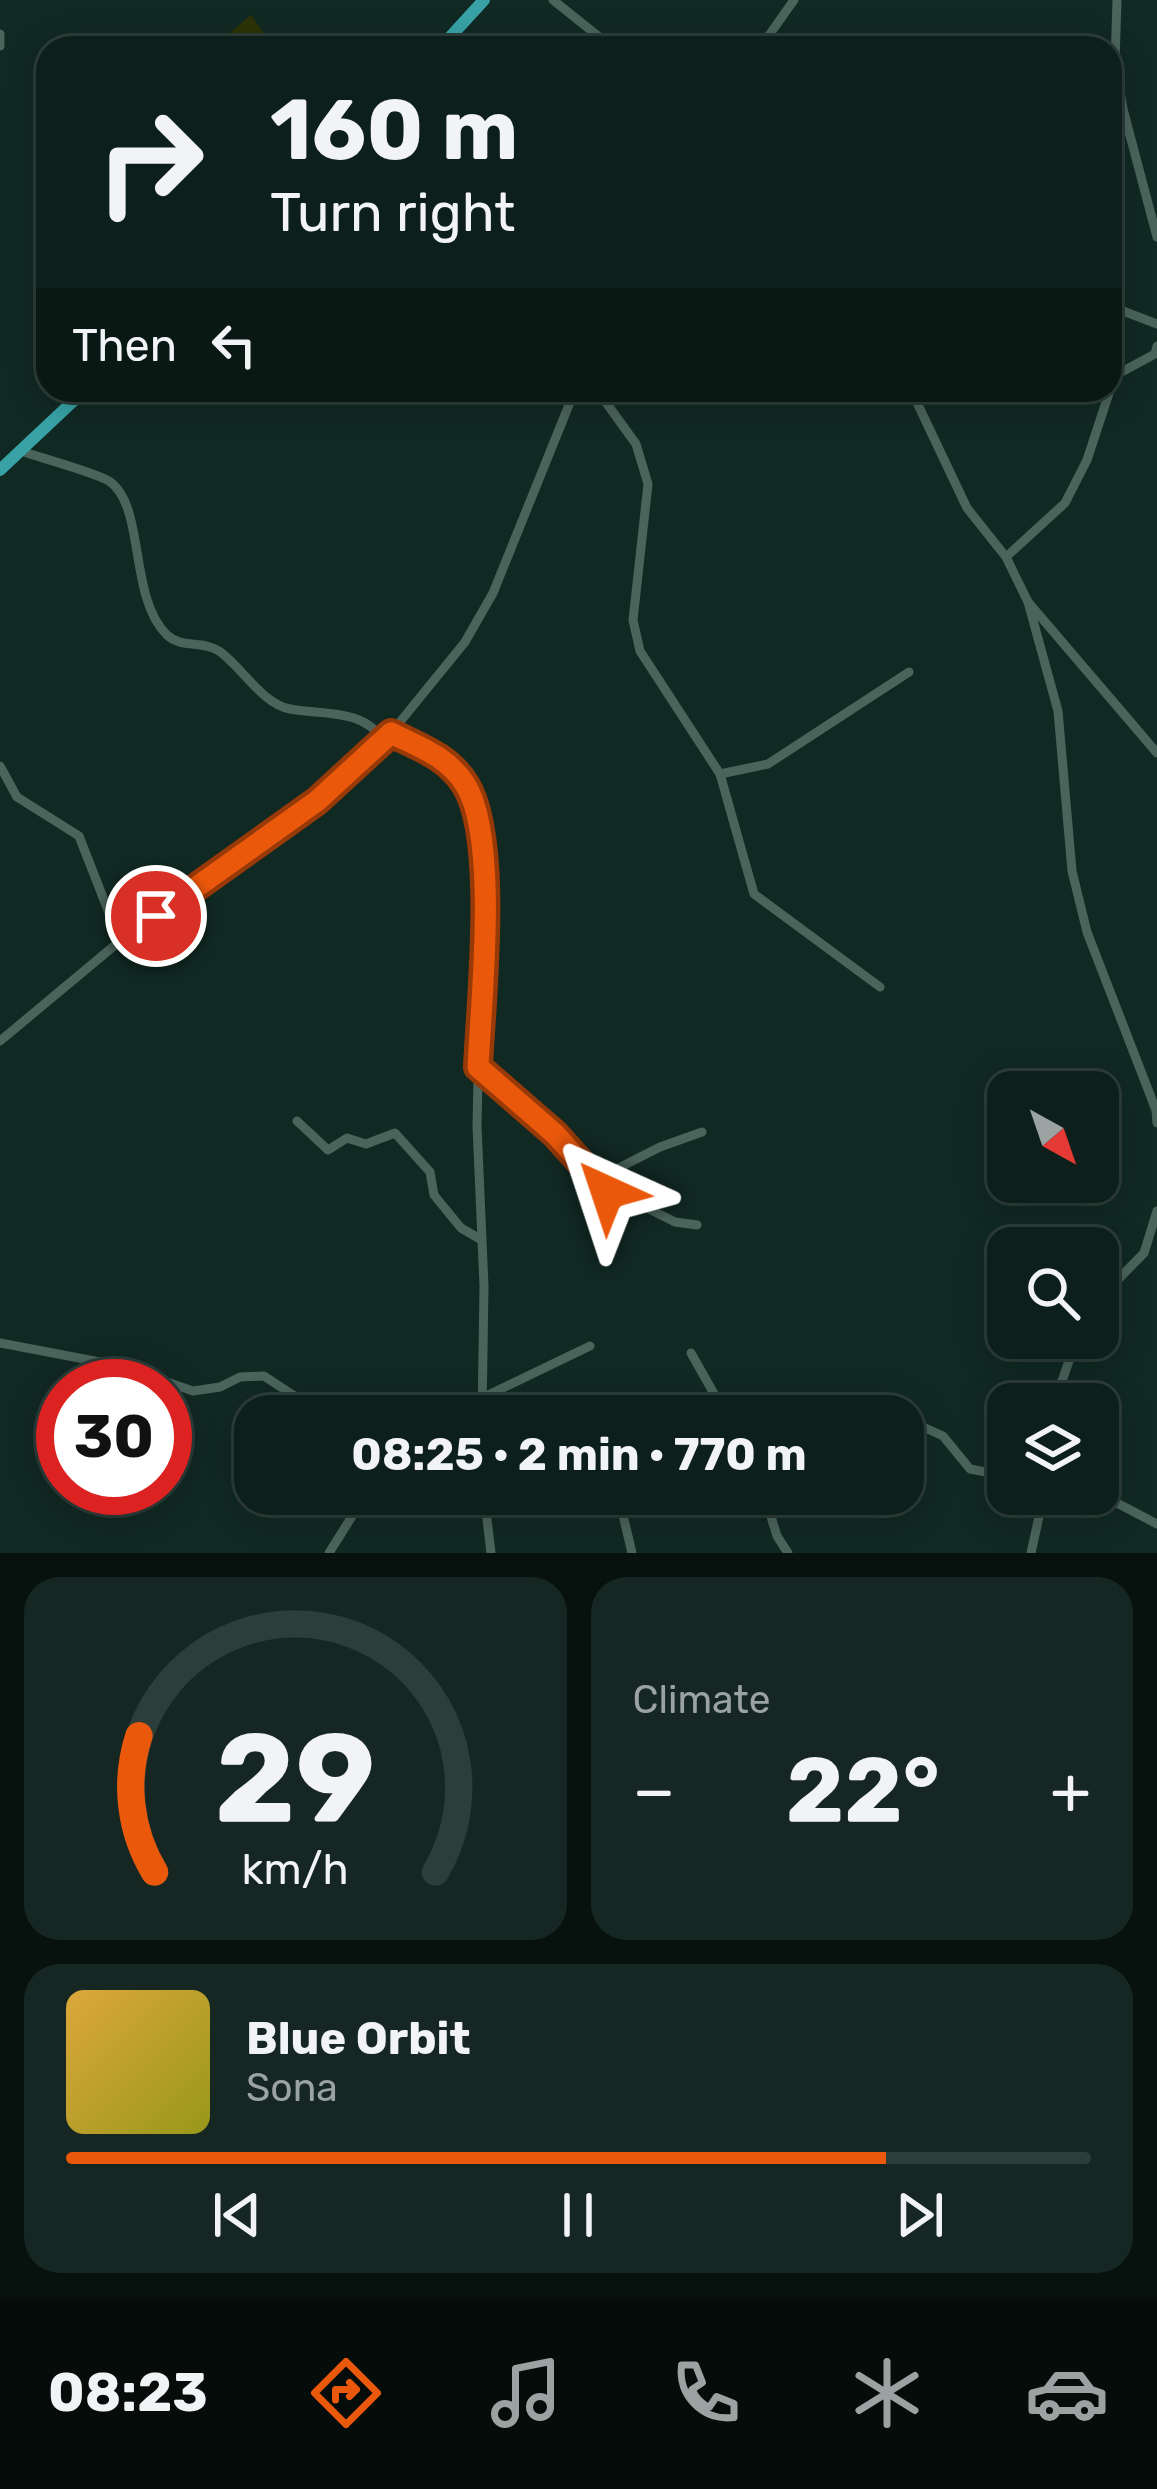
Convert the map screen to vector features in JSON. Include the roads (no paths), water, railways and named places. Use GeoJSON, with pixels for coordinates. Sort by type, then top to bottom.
{"type":"FeatureCollection","features":[{"type":"Feature","properties":{"kind":"main road"},"geometry":{"type":"LineString","coordinates":[[451,36],[484,0]]}},
{"type":"Feature","properties":{"kind":"main road"},"geometry":{"type":"LineString","coordinates":[[0,470],[72,402]]}},
{"type":"Feature","properties":{"kind":"street"},"geometry":{"type":"LineString","coordinates":[[553,0],[599,36]]}},
{"type":"Feature","properties":{"kind":"street"},"geometry":{"type":"LineString","coordinates":[[768,36],[794,0]]}},
{"type":"Feature","properties":{"kind":"street"},"geometry":{"type":"LineString","coordinates":[[1116,36],[1117,0]]}},
{"type":"Feature","properties":{"kind":"street"},"geometry":{"type":"LineString","coordinates":[[0,34],[0,46]]}},
{"type":"Feature","properties":{"kind":"street"},"geometry":{"type":"LineString","coordinates":[[1122,103],[1157,237]]}},
{"type":"Feature","properties":{"kind":"street"},"geometry":{"type":"LineString","coordinates":[[1122,311],[1157,324]]}},
{"type":"Feature","properties":{"kind":"street"},"geometry":{"type":"LineString","coordinates":[[1122,372],[1155,354],[1157,346]]}},
{"type":"Feature","properties":{"kind":"street"},"geometry":{"type":"LineString","coordinates":[[0,1041],[120,941],[317,801],[387,736],[465,642],[493,592],[570,402]]}},
{"type":"Feature","properties":{"kind":"street"},"geometry":{"type":"LineString","coordinates":[[606,402],[636,445],[648,484],[633,620],[640,651],[720,774],[754,894],[880,987]]}},
{"type":"Feature","properties":{"kind":"street"},"geometry":{"type":"LineString","coordinates":[[917,402],[968,508],[1006,557],[1028,602],[1058,711],[1072,871],[1088,932],[1156,1110],[1157,1124]]}},
{"type":"Feature","properties":{"kind":"street"},"geometry":{"type":"LineString","coordinates":[[1006,557],[1065,503],[1088,460],[1106,402]]}},
{"type":"Feature","properties":{"kind":"street"},"geometry":{"type":"LineString","coordinates":[[21,451],[104,479],[116,488],[136,545],[145,595],[177,642],[212,646],[280,707],[341,714],[450,765],[465,783],[478,814],[483,885],[478,1067],[482,1395]]}},
{"type":"Feature","properties":{"kind":"street"},"geometry":{"type":"LineString","coordinates":[[1028,602],[1157,753]]}},
{"type":"Feature","properties":{"kind":"street"},"geometry":{"type":"LineString","coordinates":[[720,774],[768,764],[909,672]]}},
{"type":"Feature","properties":{"kind":"street"},"geometry":{"type":"LineString","coordinates":[[0,766],[16,797],[79,836],[120,941]]}},
{"type":"Feature","properties":{"kind":"street"},"geometry":{"type":"LineString","coordinates":[[478,1067],[555,1134],[620,1204],[645,1207],[675,1222],[697,1225]]}},
{"type":"Feature","properties":{"kind":"street"},"geometry":{"type":"LineString","coordinates":[[297,1121],[328,1150],[346,1138],[366,1144],[394,1133],[430,1172],[434,1195],[461,1228],[480,1240]]}},
{"type":"Feature","properties":{"kind":"street"},"geometry":{"type":"LineString","coordinates":[[597,1179],[702,1132]]}},
{"type":"Feature","properties":{"kind":"street"},"geometry":{"type":"LineString","coordinates":[[1119,1279],[1144,1253],[1157,1211]]}},
{"type":"Feature","properties":{"kind":"street"},"geometry":{"type":"LineString","coordinates":[[0,1343],[121,1366],[193,1391],[220,1387],[240,1377],[264,1376],[293,1395]]}},
{"type":"Feature","properties":{"kind":"street"},"geometry":{"type":"LineString","coordinates":[[503,1395],[590,1346]]}},
{"type":"Feature","properties":{"kind":"street"},"geometry":{"type":"LineString","coordinates":[[691,1353],[715,1395]]}},
{"type":"Feature","properties":{"kind":"street"},"geometry":{"type":"LineString","coordinates":[[924,1427],[943,1436],[970,1469],[987,1472]]}},
{"type":"Feature","properties":{"kind":"street"},"geometry":{"type":"LineString","coordinates":[[1119,1504],[1157,1524]]}},
{"type":"Feature","properties":{"kind":"street"},"geometry":{"type":"LineString","coordinates":[[329,1553],[353,1515]]}},
{"type":"Feature","properties":{"kind":"street"},"geometry":{"type":"LineString","coordinates":[[486,1515],[491,1553]]}},
{"type":"Feature","properties":{"kind":"street"},"geometry":{"type":"LineString","coordinates":[[622,1515],[632,1553]]}},
{"type":"Feature","properties":{"kind":"street"},"geometry":{"type":"LineString","coordinates":[[770,1515],[788,1553]]}},
{"type":"Feature","properties":{"kind":"street"},"geometry":{"type":"LineString","coordinates":[[1031,1553],[1039,1515]]}}]}
